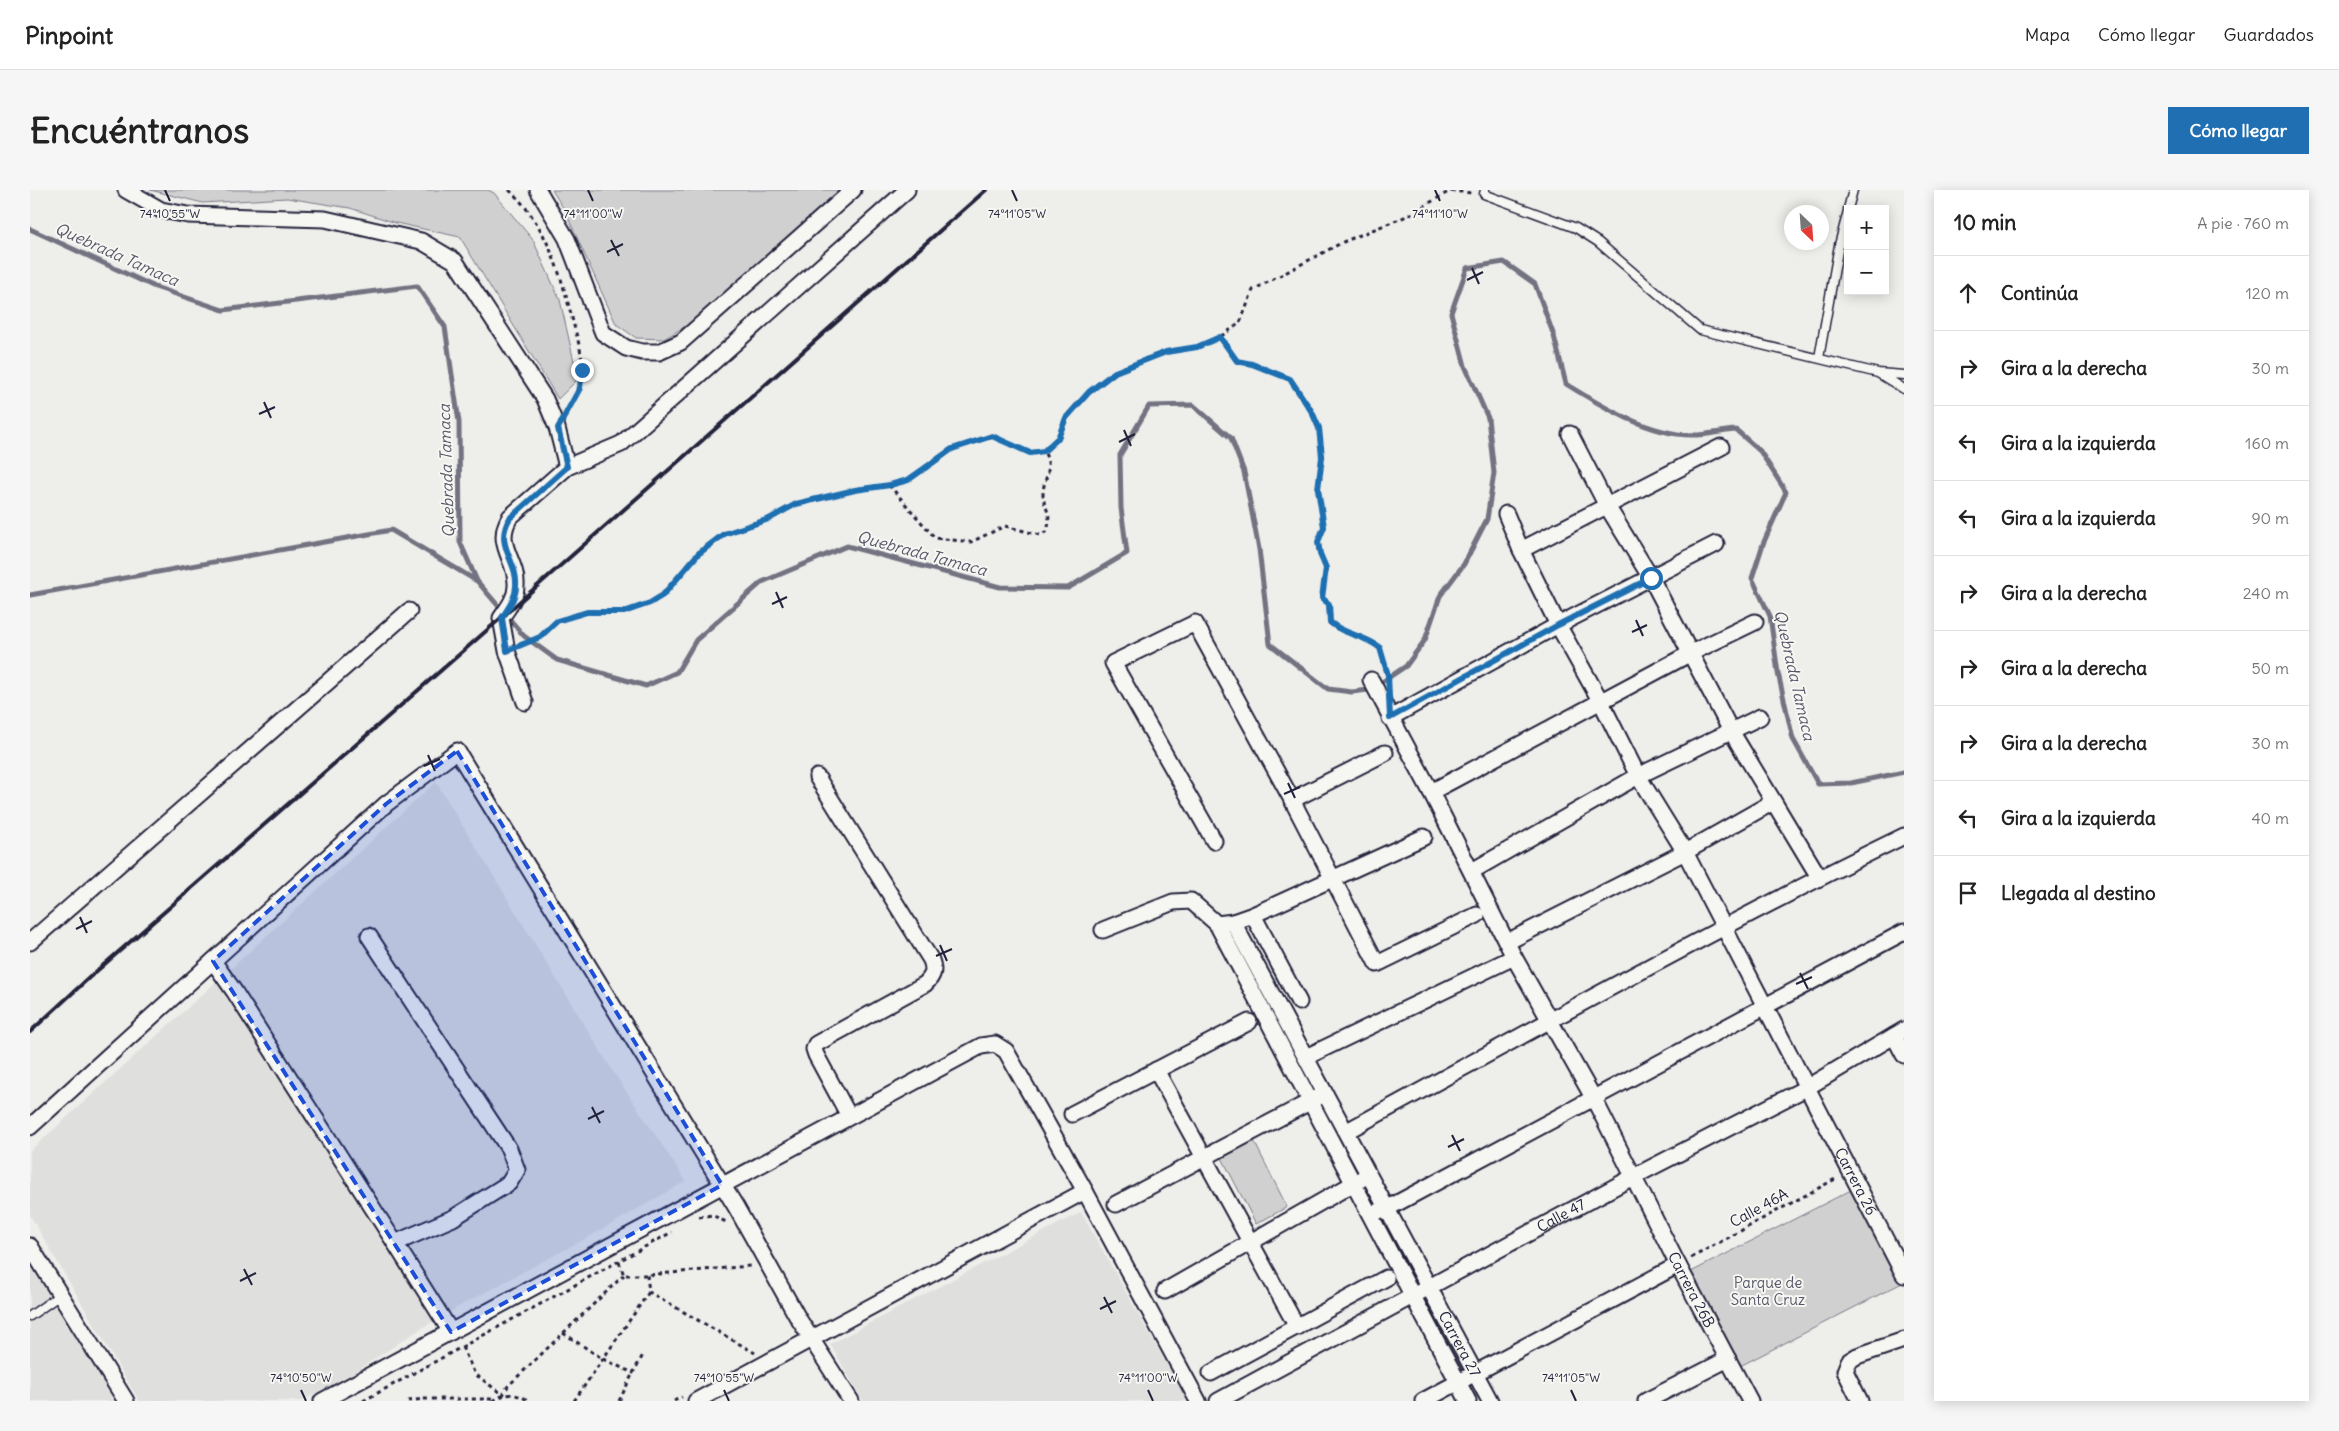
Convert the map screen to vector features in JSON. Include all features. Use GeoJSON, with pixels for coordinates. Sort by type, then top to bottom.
{"type":"FeatureCollection","features":[{"type":"Feature","properties":{"kind":"street"},"geometry":{"type":"LineString","coordinates":[[126,190],[161,210],[179,213],[325,219],[421,241],[455,261],[545,399],[558,428],[567,467]]}},
{"type":"Feature","properties":{"kind":"street"},"geometry":{"type":"LineString","coordinates":[[538,190],[567,239],[603,333],[626,348],[642,352],[659,352],[681,342],[853,190]]}},
{"type":"Feature","properties":{"kind":"street"},"geometry":{"type":"LineString","coordinates":[[525,702],[507,651],[502,618],[513,601],[517,585],[503,536],[505,526],[510,518],[567,467],[621,444],[907,190]]}},
{"type":"Feature","properties":{"kind":"street"},"geometry":{"type":"LineString","coordinates":[[1570,434],[1607,506],[1651,578],[1731,731],[1819,877]]}},
{"type":"Feature","properties":{"kind":"street"},"geometry":{"type":"LineString","coordinates":[[1521,550],[1721,447]]}},
{"type":"Feature","properties":{"kind":"street","name":"Carrera 26"},"geometry":{"type":"LineString","coordinates":[[1506,514],[1521,550],[1558,625],[1601,702],[1638,776],[1685,852],[1764,1008],[1851,1170],[1904,1275]]}},
{"type":"Feature","properties":{"kind":"street"},"geometry":{"type":"LineString","coordinates":[[1390,718],[1558,625],[1716,544]]}},
{"type":"Feature","properties":{"kind":"street"},"geometry":{"type":"LineString","coordinates":[[30,942],[409,611]]}},
{"type":"Feature","properties":{"kind":"street"},"geometry":{"type":"LineString","coordinates":[[1431,792],[1691,653],[1755,622]]}},
{"type":"Feature","properties":{"kind":"street"},"geometry":{"type":"LineString","coordinates":[[1214,842],[1113,663],[1195,623],[1292,800],[1376,964],[1477,915]]}},
{"type":"Feature","properties":{"kind":"street","name":"Carrera 26B"},"geometry":{"type":"LineString","coordinates":[[1371,680],[1431,792],[1514,957],[1594,1099],[1678,1265],[1750,1401]]}},
{"type":"Feature","properties":{"kind":"street"},"geometry":{"type":"LineString","coordinates":[[1472,872],[1638,776],[1760,717]]}},
{"type":"Feature","properties":{"kind":"street"},"geometry":{"type":"LineString","coordinates":[[30,1127],[386,804],[457,751],[722,1185],[811,1338],[851,1401]]}},
{"type":"Feature","properties":{"kind":"street"},"geometry":{"type":"LineString","coordinates":[[1292,800],[1385,753]]}},
{"type":"Feature","properties":{"kind":"street"},"geometry":{"type":"LineString","coordinates":[[816,777],[931,960],[934,970],[932,978],[925,984],[816,1044],[814,1049],[816,1055],[849,1116]]}},
{"type":"Feature","properties":{"kind":"street"},"geometry":{"type":"LineString","coordinates":[[1507,942],[1685,852],[1773,802]]}},
{"type":"Feature","properties":{"kind":"street"},"geometry":{"type":"LineString","coordinates":[[1347,1131],[1819,877],[1904,836]]}},
{"type":"Feature","properties":{"kind":"street"},"geometry":{"type":"LineString","coordinates":[[1217,924],[1233,922],[1253,915],[1424,837]]}},
{"type":"Feature","properties":{"kind":"street"},"geometry":{"type":"LineString","coordinates":[[1102,930],[1174,902],[1191,901],[1217,924],[1468,1401]]}},
{"type":"Feature","properties":{"kind":"street"},"geometry":{"type":"LineString","coordinates":[[1253,915],[1299,1002]]}},
{"type":"Feature","properties":{"kind":"street","name":"Carrera 27"},"geometry":{"type":"LineString","coordinates":[[1233,922],[1347,1131],[1428,1288],[1490,1401]]}},
{"type":"Feature","properties":{"kind":"street"},"geometry":{"type":"LineString","coordinates":[[1370,1214],[1388,1208],[1904,932]]}},
{"type":"Feature","properties":{"kind":"street"},"geometry":{"type":"LineString","coordinates":[[369,936],[509,1149],[517,1170],[509,1183],[453,1218],[395,1243]]}},
{"type":"Feature","properties":{"kind":"street"},"geometry":{"type":"LineString","coordinates":[[1306,1057],[1514,957]]}},
{"type":"Feature","properties":{"kind":"street"},"geometry":{"type":"LineString","coordinates":[[213,961],[395,1243],[450,1332]]}},
{"type":"Feature","properties":{"kind":"street"},"geometry":{"type":"LineString","coordinates":[[1072,1114],[1249,1022]]}},
{"type":"Feature","properties":{"kind":"street"},"geometry":{"type":"LineString","coordinates":[[1899,1033],[1904,1055]]}},
{"type":"Feature","properties":{"kind":"street","name":"Calle 47"},"geometry":{"type":"LineString","coordinates":[[1218,1401],[1633,1177],[1806,1088],[1899,1033]]}},
{"type":"Feature","properties":{"kind":"street"},"geometry":{"type":"LineString","coordinates":[[322,1401],[849,1116],[981,1046],[995,1044],[1006,1051],[1085,1191],[1198,1401]]}},
{"type":"Feature","properties":{"kind":"street"},"geometry":{"type":"LineString","coordinates":[[1156,1070],[1297,1327]]}},
{"type":"Feature","properties":{"kind":"street"},"geometry":{"type":"LineString","coordinates":[[1116,1204],[1309,1102],[1326,1095]]}},
{"type":"Feature","properties":{"kind":"street"},"geometry":{"type":"LineString","coordinates":[[1164,1291],[1369,1176]]}},
{"type":"Feature","properties":{"kind":"street"},"geometry":{"type":"LineString","coordinates":[[696,1401],[1085,1191]]}},
{"type":"Feature","properties":{"kind":"street"},"geometry":{"type":"LineString","coordinates":[[30,1246],[126,1401]]}},
{"type":"Feature","properties":{"kind":"street"},"geometry":{"type":"LineString","coordinates":[[1423,1401],[1678,1265]]}},
{"type":"Feature","properties":{"kind":"street"},"geometry":{"type":"LineString","coordinates":[[1211,1373],[1386,1278]]}},
{"type":"Feature","properties":{"kind":"street"},"geometry":{"type":"LineString","coordinates":[[1860,1401],[1845,1371],[1849,1361],[1857,1356],[1904,1340]]}},
{"type":"Feature","properties":{"kind":"street"},"geometry":{"type":"LineString","coordinates":[[1646,1401],[1728,1359]]}},
{"type":"Feature","properties":{"kind":"lane"},"geometry":{"type":"LineString","coordinates":[[1849,205],[1853,190]]}},
{"type":"Feature","properties":{"kind":"lane"},"geometry":{"type":"LineString","coordinates":[[1484,192],[1576,228],[1598,242],[1700,330],[1878,373],[1904,375]]}},
{"type":"Feature","properties":{"kind":"lane"},"geometry":{"type":"LineString","coordinates":[[1819,358],[1844,226]]}},
{"type":"Feature","properties":{"kind":"lane"},"geometry":{"type":"LineString","coordinates":[[1878,373],[1904,389]]}},
{"type":"Feature","properties":{"kind":"lane"},"geometry":{"type":"LineString","coordinates":[[30,1316],[60,1295]]}},
{"type":"Feature","properties":{"kind":"path"},"geometry":{"type":"LineString","coordinates":[[509,190],[519,199],[546,239],[558,267],[578,342],[582,370],[580,388],[558,428]]}},
{"type":"Feature","properties":{"kind":"path"},"geometry":{"type":"LineString","coordinates":[[507,651],[540,637],[557,621],[587,612],[624,612],[650,603],[663,595],[698,554],[724,534],[769,519],[796,504],[908,480],[952,449],[992,436],[1030,453],[1044,451],[1058,438],[1066,418],[1089,392],[1115,372],[1153,356],[1197,347],[1220,337],[1240,322],[1253,290],[1343,242],[1407,216],[1450,191],[1484,192]]}},
{"type":"Feature","properties":{"kind":"path"},"geometry":{"type":"LineString","coordinates":[[1220,337],[1237,361],[1252,364],[1290,379],[1312,412],[1322,442],[1318,489],[1324,527],[1318,542],[1320,554],[1326,568],[1322,598],[1329,604],[1330,622],[1339,630],[1362,636],[1380,648],[1386,662],[1389,682]]}},
{"type":"Feature","properties":{"kind":"path"},"geometry":{"type":"LineString","coordinates":[[890,485],[935,538],[971,542],[1005,526],[1040,535],[1047,531],[1051,518],[1043,493],[1049,462],[1044,451]]}},
{"type":"Feature","properties":{"kind":"path","name":"Calle 46A"},"geometry":{"type":"LineString","coordinates":[[1678,1265],[1851,1170]]}},
{"type":"Feature","properties":{"kind":"path"},"geometry":{"type":"LineString","coordinates":[[696,1219],[712,1215],[724,1220],[729,1228]]}},
{"type":"Feature","properties":{"kind":"path"},"geometry":{"type":"LineString","coordinates":[[364,1401],[674,1231]]}},
{"type":"Feature","properties":{"kind":"path"},"geometry":{"type":"LineString","coordinates":[[746,1258],[754,1274]]}},
{"type":"Feature","properties":{"kind":"path"},"geometry":{"type":"LineString","coordinates":[[619,1262],[624,1275]]}},
{"type":"Feature","properties":{"kind":"path"},"geometry":{"type":"LineString","coordinates":[[502,1395],[508,1386],[624,1275],[647,1275],[750,1266]]}},
{"type":"Feature","properties":{"kind":"path"},"geometry":{"type":"LineString","coordinates":[[574,1401],[649,1292],[647,1275]]}},
{"type":"Feature","properties":{"kind":"path"},"geometry":{"type":"LineString","coordinates":[[649,1292],[758,1355]]}},
{"type":"Feature","properties":{"kind":"path"},"geometry":{"type":"LineString","coordinates":[[563,1333],[603,1359],[633,1373]]}},
{"type":"Feature","properties":{"kind":"path"},"geometry":{"type":"LineString","coordinates":[[462,1347],[476,1374],[502,1395]]}},
{"type":"Feature","properties":{"kind":"path"},"geometry":{"type":"LineString","coordinates":[[619,1401],[644,1354]]}},
{"type":"Feature","properties":{"kind":"path"},"geometry":{"type":"LineString","coordinates":[[408,1401],[443,1399],[493,1400],[502,1395],[512,1394],[529,1401]]}},
{"type":"Feature","properties":{"kind":"highlighted area"},"geometry":{"type":"Polygon","coordinates":[[[457,751],[722,1185],[451,1332],[213,961],[386,804],[457,751]]]}},
{"type":"Feature","properties":{"kind":"shaded area"},"geometry":{"type":"Polygon","coordinates":[[[436,782],[614,1073],[686,1181],[596,1233],[465,1303],[417,1331],[358,1370],[302,1401],[139,1401],[30,1215],[30,1151],[436,782]]]}},
{"type":"Feature","properties":{"kind":"shaded area"},"geometry":{"type":"Polygon","coordinates":[[[1081,1212],[1187,1401],[863,1401],[830,1344],[1081,1212]]]}},
{"type":"Feature","properties":{"kind":"shaded area"},"geometry":{"type":"Polygon","coordinates":[[[30,1264],[80,1337],[113,1401],[30,1401],[30,1264]]]}},
{"type":"Feature","properties":{"kind":"green space"},"geometry":{"type":"Polygon","coordinates":[[[150,190],[488,190],[494,193],[533,240],[560,300],[578,379],[558,399],[460,237],[396,223],[350,208],[287,198],[203,203],[150,190]]]}},
{"type":"Feature","properties":{"kind":"green space"},"geometry":{"type":"Polygon","coordinates":[[[552,190],[846,190],[689,324],[664,339],[636,338],[616,324],[565,211],[552,190]]]}},
{"type":"Feature","properties":{"kind":"green space"},"geometry":{"type":"Polygon","coordinates":[[[1254,1141],[1287,1207],[1256,1224],[1222,1158],[1254,1141]]]}},
{"type":"Feature","properties":{"kind":"green space","name":"Parque de Santa Cruz"},"geometry":{"type":"Polygon","coordinates":[[[1853,1189],[1902,1283],[1738,1367],[1689,1273],[1853,1189]]]}},
{"type":"Feature","properties":{"kind":"waterway","name":"Quebrada Tamaca"},"geometry":{"type":"LineString","coordinates":[[30,229],[155,287],[223,310],[417,286],[445,327],[459,422],[460,542],[477,581],[524,636],[557,660],[646,686],[677,672],[696,640],[762,582],[847,546],[1000,587],[1068,588],[1127,553],[1121,508],[1120,455],[1149,406],[1193,405],[1231,438],[1244,472],[1259,549],[1270,644],[1328,689],[1352,692],[1368,690]]}},
{"type":"Feature","properties":{"kind":"waterway","name":"Quebrada Tamaca"},"geometry":{"type":"LineString","coordinates":[[1382,682],[1406,666],[1425,640],[1440,596],[1464,564],[1487,519],[1494,473],[1488,418],[1465,366],[1451,313],[1467,268],[1504,262],[1535,284],[1554,336],[1566,384],[1627,418],[1661,431],[1694,435],[1736,430],[1760,451],[1786,492],[1763,544],[1752,578],[1770,616],[1778,673],[1793,739],[1818,784],[1851,783],[1904,772]]}},
{"type":"Feature","properties":{"kind":"waterway"},"geometry":{"type":"LineString","coordinates":[[30,595],[391,530],[477,581]]}},
{"type":"Feature","properties":{"kind":"railway"},"geometry":{"type":"LineString","coordinates":[[30,1032],[91,976],[501,618],[986,190]]}},
{"type":"Feature","properties":{"kind":"route"},"geometry":{"type":"LineString","coordinates":[[582,370],[580,388],[558,428],[567,467],[510,518],[505,526],[503,536],[517,585],[513,601],[502,618],[503,637],[507,651],[540,637],[557,621],[587,612],[624,612],[650,603],[663,595],[698,554],[724,534],[742,526],[769,519],[796,504],[908,480],[952,449],[992,436],[1030,453],[1044,451],[1058,438],[1066,418],[1089,392],[1115,372],[1166,352],[1197,347],[1220,337],[1237,361],[1252,364],[1290,379],[1312,412],[1319,428],[1322,442],[1318,489],[1324,527],[1318,542],[1320,554],[1326,568],[1322,598],[1329,604],[1330,622],[1339,630],[1362,636],[1371,640],[1380,648],[1386,662],[1388,675],[1391,698],[1390,718],[1558,625],[1651,578]]}}]}
